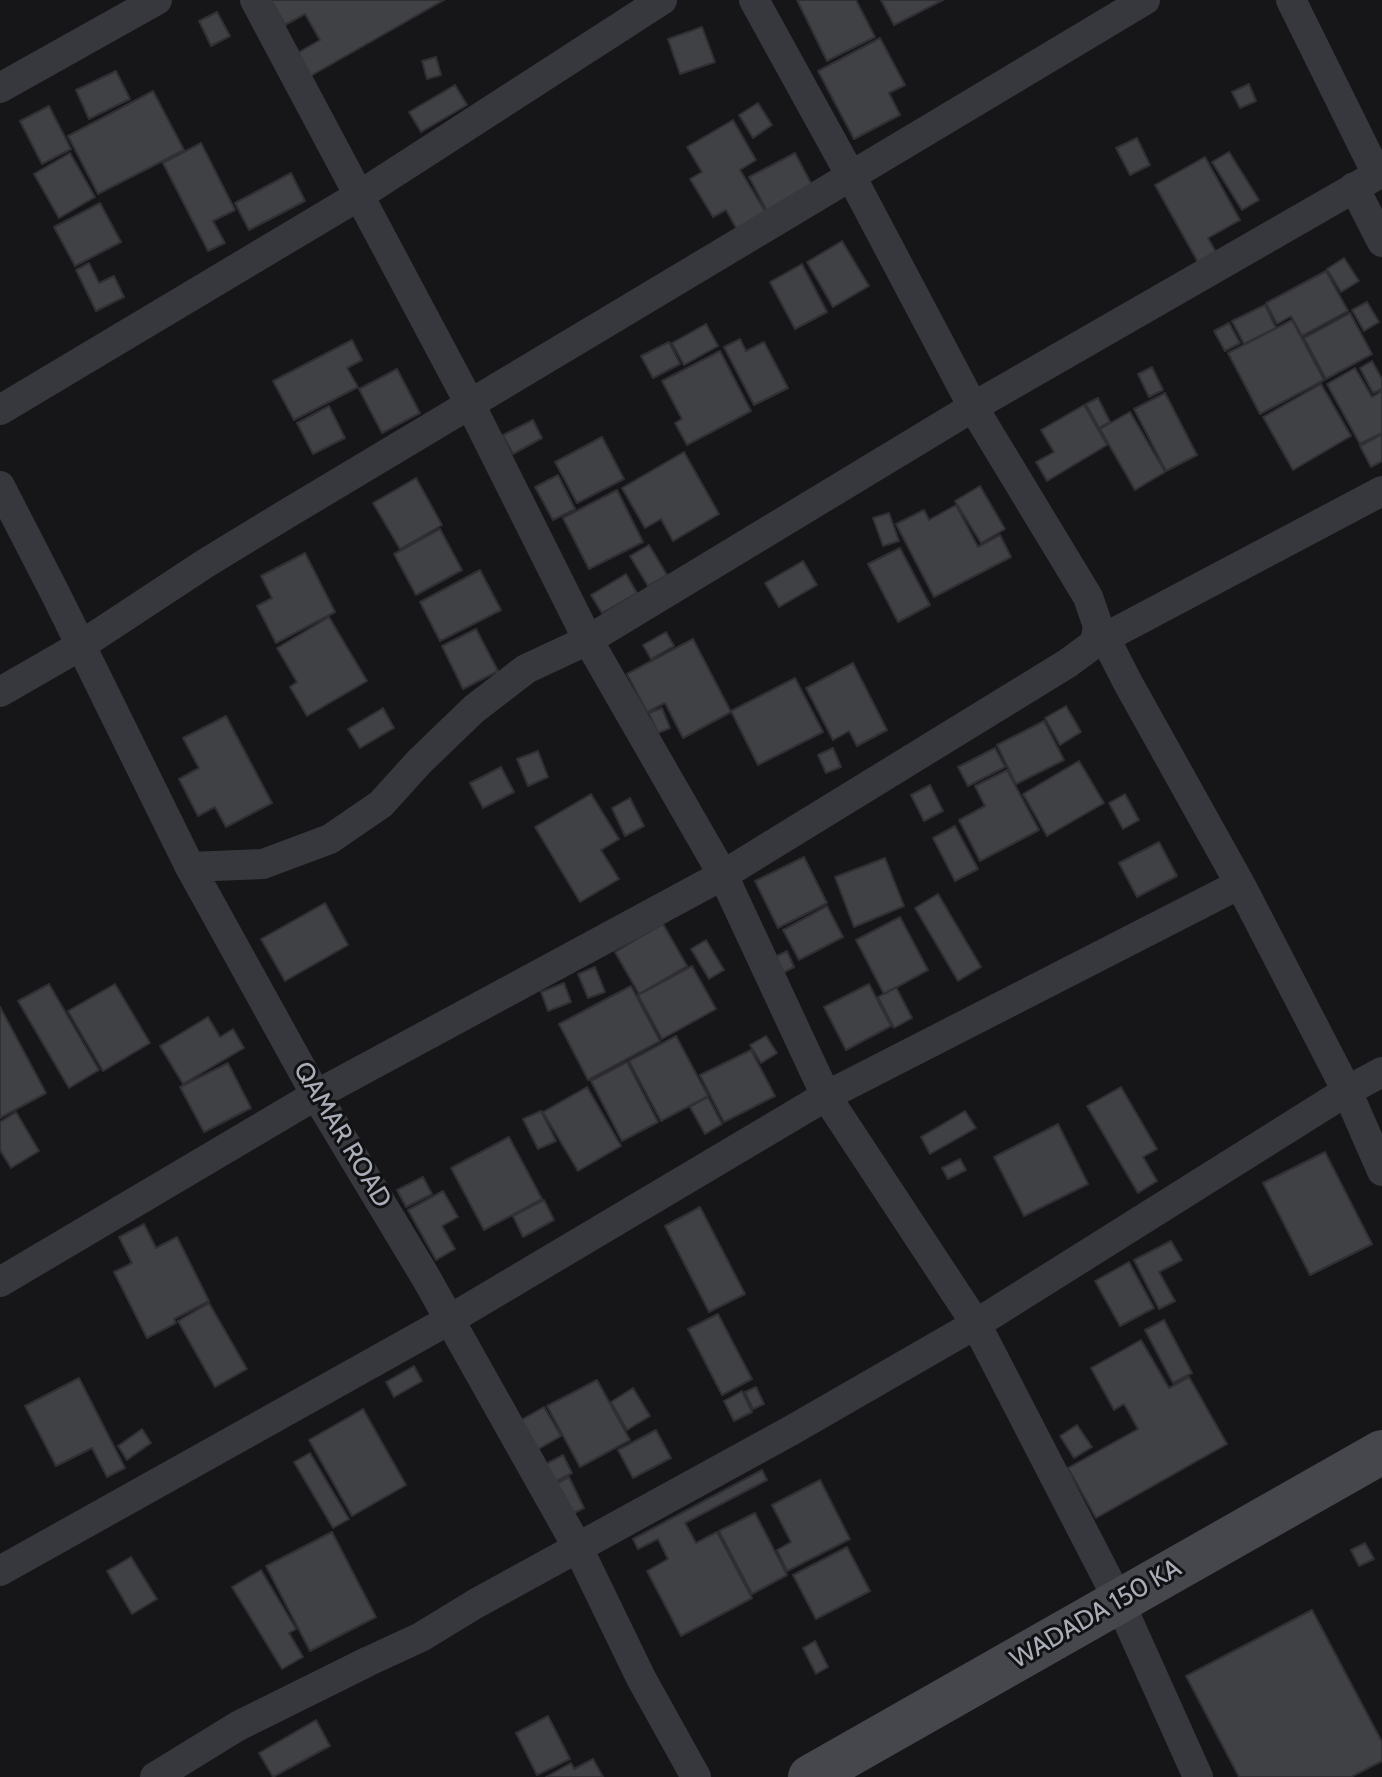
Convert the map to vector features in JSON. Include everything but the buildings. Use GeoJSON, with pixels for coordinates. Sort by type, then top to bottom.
{"type":"FeatureCollection","features":[{"type":"Feature","properties":{"kind":"street"},"geometry":{"type":"LineString","coordinates":[[0,88],[157,0]]}},
{"type":"Feature","properties":{"kind":"street"},"geometry":{"type":"LineString","coordinates":[[255,0],[470,404],[588,640],[723,875],[826,1096],[976,1324],[1119,1601],[1198,1777]]}},
{"type":"Feature","properties":{"kind":"street"},"geometry":{"type":"LineString","coordinates":[[0,410],[360,195],[662,0]]}},
{"type":"Feature","properties":{"kind":"street"},"geometry":{"type":"LineString","coordinates":[[754,0],[973,407],[1088,597],[1100,640],[1128,683],[1240,884],[1347,1091],[1382,1171]]}},
{"type":"Feature","properties":{"kind":"street"},"geometry":{"type":"LineString","coordinates":[[0,692],[80,646],[206,563],[1145,0]]}},
{"type":"Feature","properties":{"kind":"street"},"geometry":{"type":"LineString","coordinates":[[1291,0],[1371,178],[1382,242]]}},
{"type":"Feature","properties":{"kind":"street"},"geometry":{"type":"LineString","coordinates":[[190,867],[263,864],[330,839],[381,804],[474,709],[526,669],[588,640],[973,407],[1371,178]]}},
{"type":"Feature","properties":{"kind":"street","name":"QAMAR ROAD"},"geometry":{"type":"LineString","coordinates":[[0,486],[190,867],[316,1095],[389,1214],[578,1548],[641,1678],[696,1777]]}},
{"type":"Feature","properties":{"kind":"street"},"geometry":{"type":"LineString","coordinates":[[0,1282],[316,1095],[723,875],[1068,663],[1100,640],[1382,491]]}},
{"type":"Feature","properties":{"kind":"street"},"geometry":{"type":"LineString","coordinates":[[0,1571],[449,1320],[826,1096],[1240,884]]}},
{"type":"Feature","properties":{"kind":"street"},"geometry":{"type":"LineString","coordinates":[[155,1777],[238,1726],[421,1637],[475,1604],[792,1430],[976,1324],[1382,1072]]}},
{"type":"Feature","properties":{"kind":"street","name":"WADADA 150 KA"},"geometry":{"type":"LineString","coordinates":[[810,1777],[1382,1452]]}}]}
